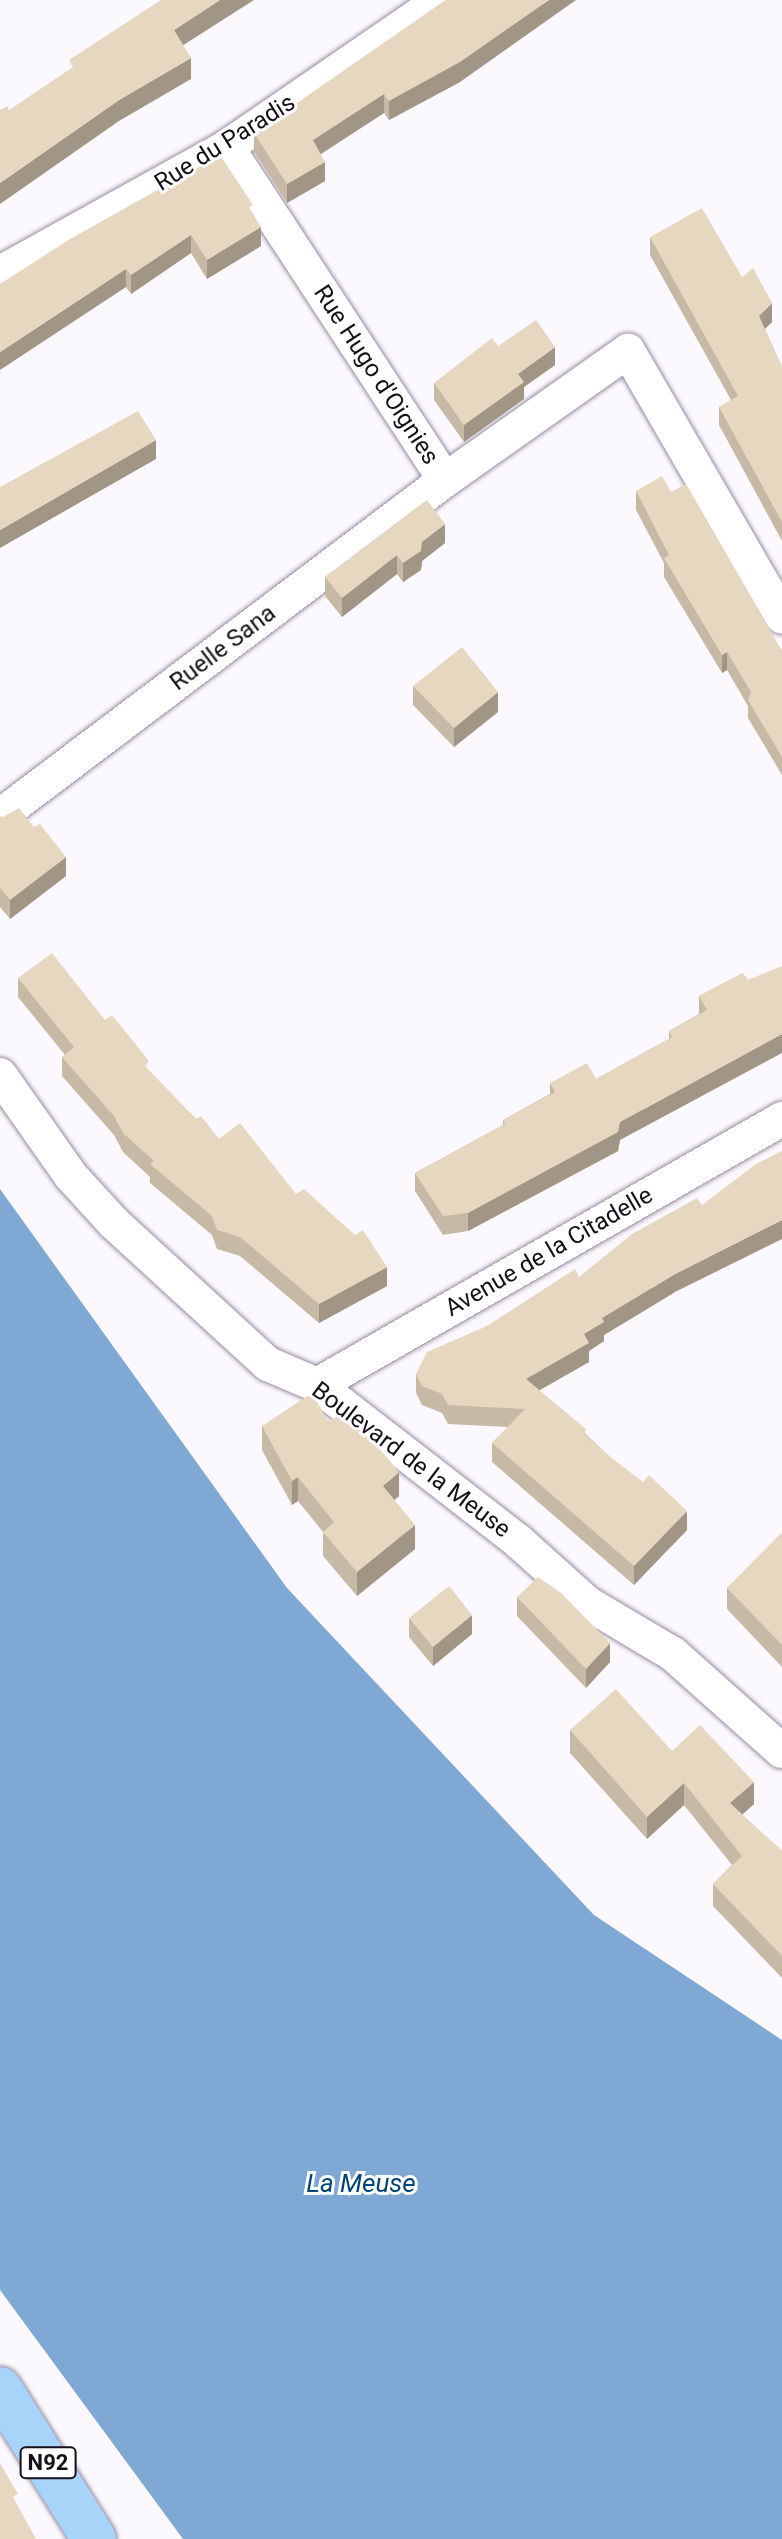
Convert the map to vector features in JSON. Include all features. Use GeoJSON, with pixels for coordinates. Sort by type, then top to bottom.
{"type":"FeatureCollection","features":[{"type":"Feature","properties":{"kind":"main road","name":"N92"},"geometry":{"type":"LineString","coordinates":[[0,2389],[94,2539]]}},
{"type":"Feature","properties":{"kind":"street","name":"Rue du Paradis"},"geometry":{"type":"LineString","coordinates":[[0,273],[227,147],[441,0]]}},
{"type":"Feature","properties":{"kind":"street","name":"Rue Hugo d'Oignies"},"geometry":{"type":"LineString","coordinates":[[227,147],[445,480],[628,351],[782,617]]}},
{"type":"Feature","properties":{"kind":"street","name":"Ruelle Sana"},"geometry":{"type":"LineString","coordinates":[[0,816],[445,480]]}},
{"type":"Feature","properties":{"kind":"street","name":"Boulevard de la Meuse"},"geometry":{"type":"LineString","coordinates":[[0,1075],[71,1176],[114,1223],[268,1364],[317,1385],[518,1541],[587,1603],[673,1654],[782,1751]]}},
{"type":"Feature","properties":{"kind":"street","name":"Avenue de la Citadelle"},"geometry":{"type":"LineString","coordinates":[[317,1385],[782,1119]]}},
{"type":"Feature","properties":{"kind":"water","name":"La Meuse"},"geometry":{"type":"Polygon","coordinates":[[[0,1189],[287,1588],[594,1915],[782,2040],[782,2539],[183,2539],[0,2290],[0,1189]]]}},
{"type":"Feature","properties":{"kind":"building"},"geometry":{"type":"Polygon","coordinates":[[[161,0],[220,0],[174,30],[191,58],[119,100],[0,183],[0,110],[7,106],[9,110],[73,67],[69,60],[161,0]]]}},
{"type":"Feature","properties":{"kind":"building"},"geometry":{"type":"Polygon","coordinates":[[[446,0],[549,0],[460,62],[389,101],[384,94],[313,140],[325,162],[287,184],[254,133],[446,0]]]}},
{"type":"Feature","properties":{"kind":"building"},"geometry":{"type":"Polygon","coordinates":[[[220,155],[253,205],[249,207],[261,227],[207,260],[191,235],[131,275],[126,269],[0,352],[0,284],[70,239],[220,155]]]}},
{"type":"Feature","properties":{"kind":"building"},"geometry":{"type":"Polygon","coordinates":[[[702,208],[742,277],[753,268],[772,303],[759,316],[782,367],[782,522],[719,407],[738,396],[650,237],[702,208]]]}},
{"type":"Feature","properties":{"kind":"building"},"geometry":{"type":"Polygon","coordinates":[[[536,320],[555,347],[518,374],[524,382],[464,425],[434,383],[492,338],[498,346],[536,320]]]}},
{"type":"Feature","properties":{"kind":"building"},"geometry":{"type":"Polygon","coordinates":[[[138,411],[156,440],[0,530],[0,487],[138,411]]]}},
{"type":"Feature","properties":{"kind":"building"},"geometry":{"type":"Polygon","coordinates":[[[662,476],[671,492],[686,484],[782,651],[782,757],[748,700],[751,692],[727,652],[722,655],[664,558],[669,555],[636,491],[662,476]]]}},
{"type":"Feature","properties":{"kind":"building"},"geometry":{"type":"Polygon","coordinates":[[[427,500],[445,524],[422,542],[421,551],[403,563],[397,555],[342,598],[325,577],[427,500]]]}},
{"type":"Feature","properties":{"kind":"building"},"geometry":{"type":"Polygon","coordinates":[[[462,647],[498,692],[454,728],[413,686],[462,647]]]}},
{"type":"Feature","properties":{"kind":"building"},"geometry":{"type":"Polygon","coordinates":[[[19,808],[34,827],[40,824],[66,857],[10,900],[0,888],[0,816],[19,808]]]}},
{"type":"Feature","properties":{"kind":"building"},"geometry":{"type":"Polygon","coordinates":[[[52,953],[105,1020],[112,1015],[149,1061],[145,1066],[196,1119],[201,1116],[219,1139],[240,1123],[296,1194],[304,1189],[355,1235],[363,1230],[387,1267],[319,1304],[240,1237],[217,1230],[212,1216],[150,1164],[154,1161],[123,1133],[114,1116],[62,1057],[74,1047],[18,978],[52,953]]]}},
{"type":"Feature","properties":{"kind":"building"},"geometry":{"type":"Polygon","coordinates":[[[782,966],[782,1034],[620,1122],[618,1132],[468,1213],[443,1216],[415,1173],[505,1124],[503,1120],[555,1092],[550,1083],[587,1063],[596,1079],[672,1037],[669,1031],[707,1010],[699,996],[743,973],[748,980],[782,966]]]}},
{"type":"Feature","properties":{"kind":"building"},"geometry":{"type":"Polygon","coordinates":[[[782,1151],[782,1220],[675,1274],[602,1318],[604,1322],[584,1334],[589,1343],[526,1379],[586,1429],[584,1434],[613,1459],[643,1482],[649,1475],[687,1511],[634,1566],[492,1443],[525,1409],[448,1405],[442,1394],[422,1386],[416,1374],[427,1352],[487,1326],[575,1269],[579,1277],[632,1234],[697,1198],[702,1205],[756,1164],[782,1151]]]}},
{"type":"Feature","properties":{"kind":"building"},"geometry":{"type":"Polygon","coordinates":[[[312,1393],[328,1421],[348,1411],[399,1472],[383,1486],[415,1525],[357,1572],[323,1532],[334,1522],[298,1477],[292,1481],[262,1426],[312,1393]]]}},
{"type":"Feature","properties":{"kind":"building"},"geometry":{"type":"Polygon","coordinates":[[[782,1534],[782,1645],[727,1588],[782,1534]]]}},
{"type":"Feature","properties":{"kind":"building"},"geometry":{"type":"Polygon","coordinates":[[[538,1577],[561,1593],[610,1643],[586,1669],[517,1597],[538,1577]]]}},
{"type":"Feature","properties":{"kind":"building"},"geometry":{"type":"Polygon","coordinates":[[[449,1586],[472,1615],[433,1647],[409,1618],[449,1586]]]}},
{"type":"Feature","properties":{"kind":"building"},"geometry":{"type":"Polygon","coordinates":[[[616,1689],[672,1751],[700,1725],[754,1782],[730,1803],[782,1851],[782,1956],[713,1884],[742,1856],[684,1783],[647,1817],[570,1730],[616,1689]]]}},
{"type":"Feature","properties":{"kind":"building"},"geometry":{"type":"Polygon","coordinates":[[[0,2463],[18,2494],[13,2497],[36,2539],[0,2539],[0,2463]]]}}]}
